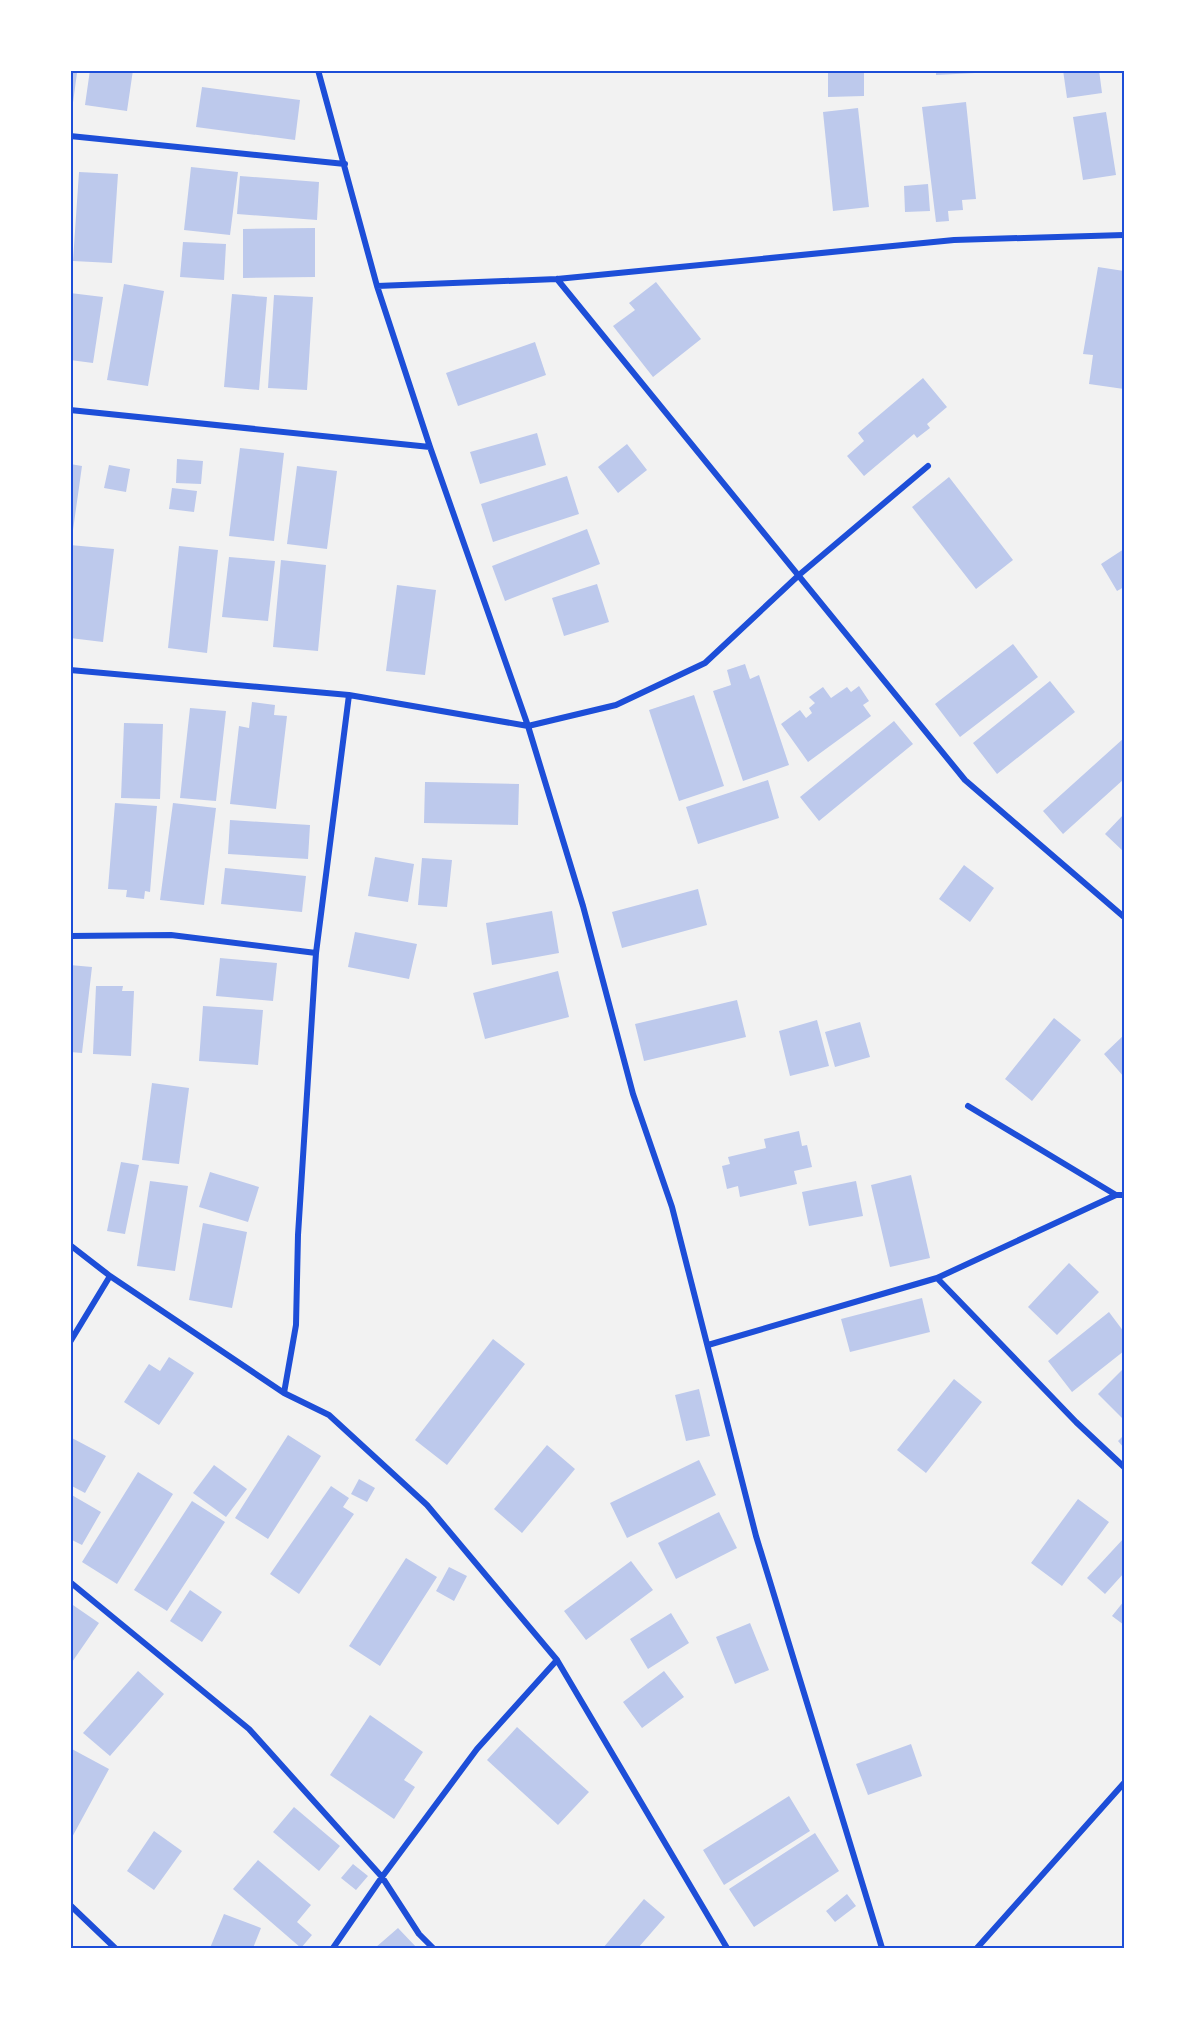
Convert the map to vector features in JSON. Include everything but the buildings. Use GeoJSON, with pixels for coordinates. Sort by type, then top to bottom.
{"type":"FeatureCollection","features":[{"type":"Feature","properties":{"kind":"street"},"geometry":{"type":"LineString","coordinates":[[318,70],[377,285],[430,447],[528,726],[582,906],[633,1094],[672,1207],[756,1536],[882,1948]]}},
{"type":"Feature","properties":{"kind":"street"},"geometry":{"type":"LineString","coordinates":[[70,136],[345,164]]}},
{"type":"Feature","properties":{"kind":"street"},"geometry":{"type":"LineString","coordinates":[[377,285],[557,279],[954,240],[1125,235]]}},
{"type":"Feature","properties":{"kind":"street"},"geometry":{"type":"LineString","coordinates":[[557,279],[965,780],[1125,917]]}},
{"type":"Feature","properties":{"kind":"street"},"geometry":{"type":"LineString","coordinates":[[70,410],[430,447]]}},
{"type":"Feature","properties":{"kind":"street"},"geometry":{"type":"LineString","coordinates":[[70,670],[349,695],[528,726],[616,705],[705,663],[799,574],[928,466]]}},
{"type":"Feature","properties":{"kind":"street"},"geometry":{"type":"LineString","coordinates":[[284,1393],[296,1325],[298,1235],[316,953],[349,695]]}},
{"type":"Feature","properties":{"kind":"street"},"geometry":{"type":"LineString","coordinates":[[70,936],[171,935],[316,953]]}},
{"type":"Feature","properties":{"kind":"street"},"geometry":{"type":"LineString","coordinates":[[968,1106],[1116,1195]]}},
{"type":"Feature","properties":{"kind":"street"},"geometry":{"type":"LineString","coordinates":[[708,1345],[937,1278],[1116,1195],[1125,1195]]}},
{"type":"Feature","properties":{"kind":"street"},"geometry":{"type":"LineString","coordinates":[[70,1245],[110,1276],[284,1393],[329,1415],[427,1505],[557,1660],[727,1948]]}},
{"type":"Feature","properties":{"kind":"street"},"geometry":{"type":"LineString","coordinates":[[70,1342],[110,1276]]}},
{"type":"Feature","properties":{"kind":"street"},"geometry":{"type":"LineString","coordinates":[[937,1278],[1076,1422],[1125,1467]]}},
{"type":"Feature","properties":{"kind":"street"},"geometry":{"type":"LineString","coordinates":[[70,1582],[249,1729],[382,1877],[419,1934],[432,1948]]}},
{"type":"Feature","properties":{"kind":"street"},"geometry":{"type":"LineString","coordinates":[[333,1948],[382,1877],[477,1749],[557,1660]]}},
{"type":"Feature","properties":{"kind":"street"},"geometry":{"type":"LineString","coordinates":[[977,1948],[1125,1783]]}},
{"type":"Feature","properties":{"kind":"street"},"geometry":{"type":"LineString","coordinates":[[70,1905],[115,1948]]}}]}
